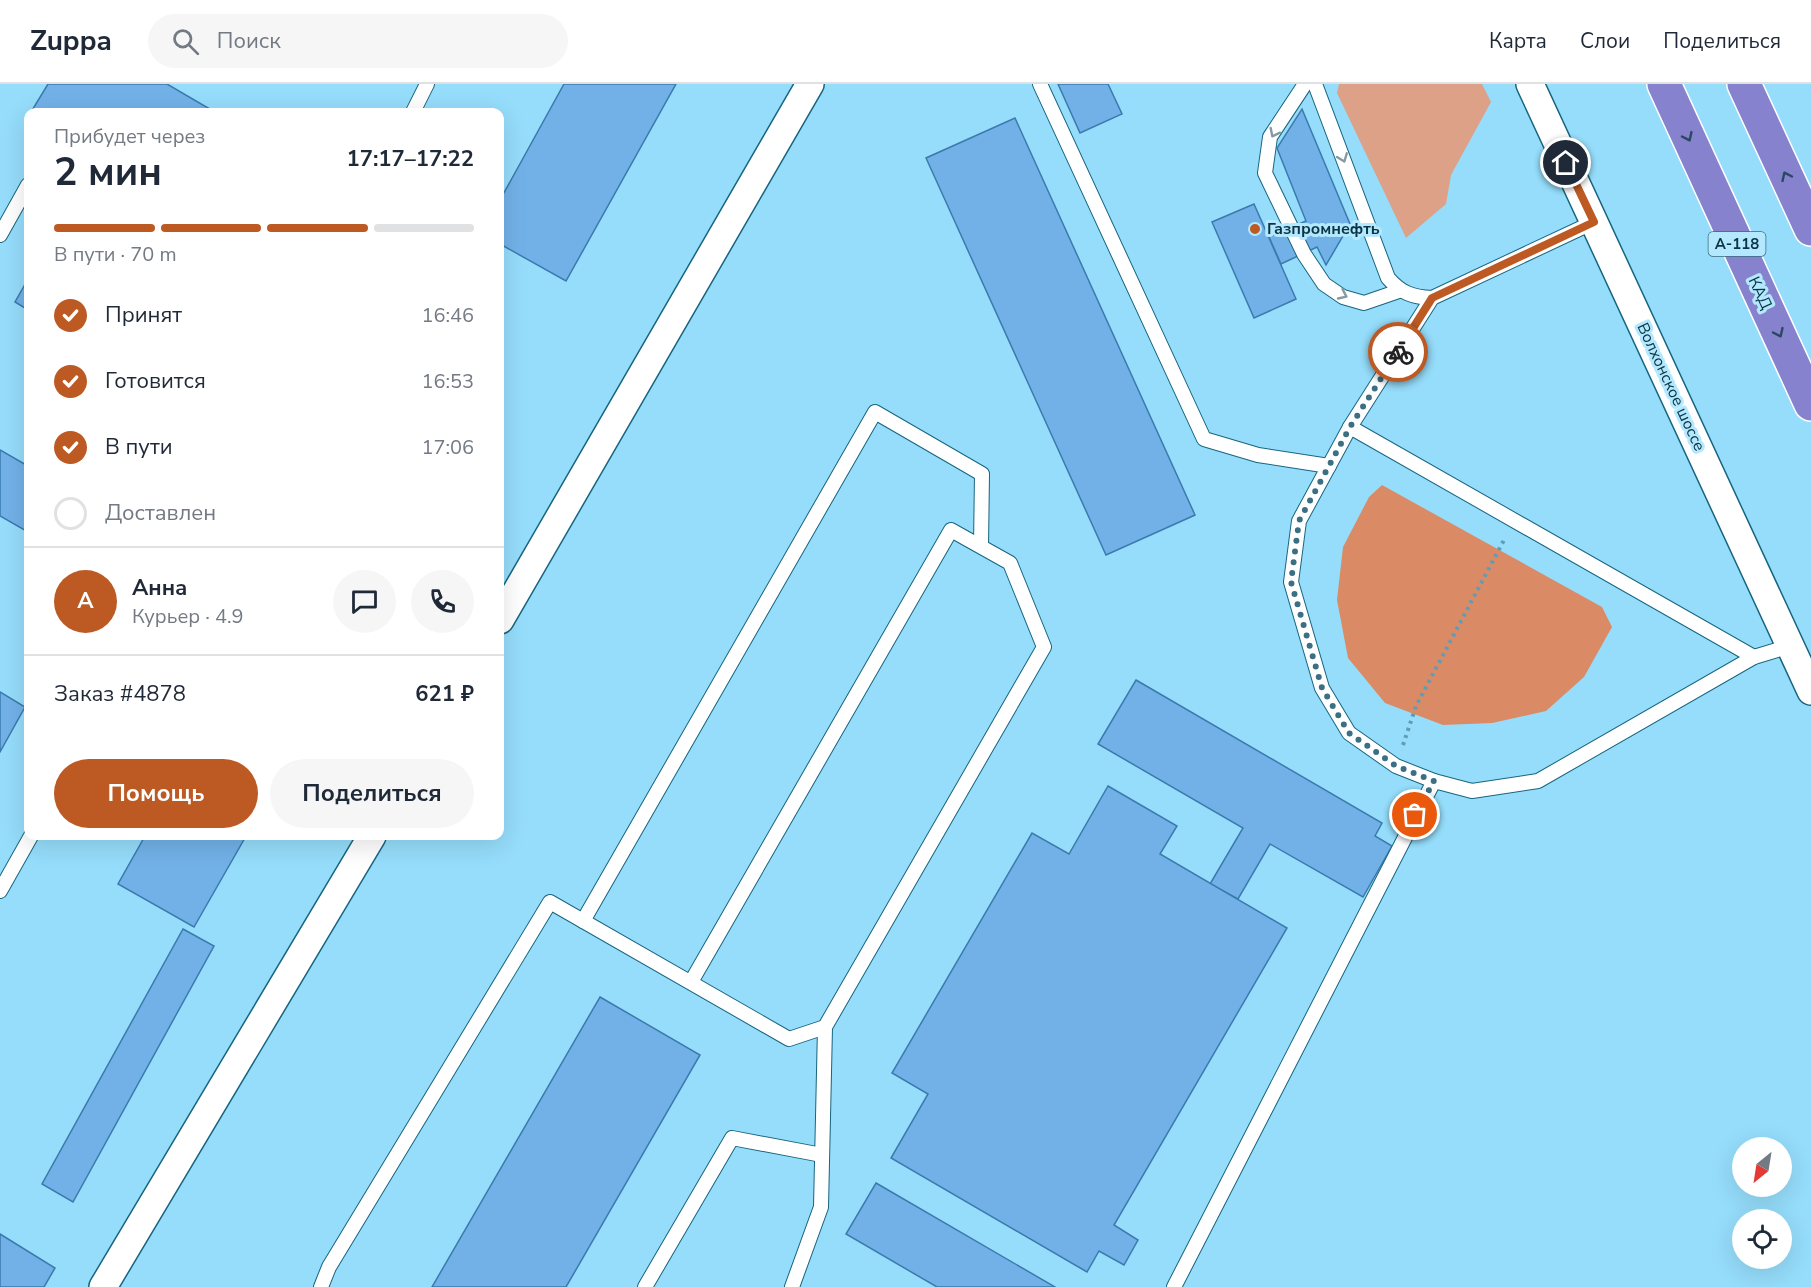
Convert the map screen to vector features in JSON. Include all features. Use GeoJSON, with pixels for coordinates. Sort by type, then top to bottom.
{"type":"FeatureCollection","features":[{"type":"Feature","properties":{"kind":"highway","name":"КАД"},"geometry":{"type":"LineString","coordinates":[[1664,84],[1811,404]]}},
{"type":"Feature","properties":{"kind":"highway"},"geometry":{"type":"LineString","coordinates":[[1744,84],[1811,229]]}},
{"type":"Feature","properties":{"kind":"street"},"geometry":{"type":"LineString","coordinates":[[504,613],[810,84]]}},
{"type":"Feature","properties":{"kind":"street","name":"Волхонское шоссе"},"geometry":{"type":"LineString","coordinates":[[1530,84],[1811,691]]}},
{"type":"Feature","properties":{"kind":"street"},"geometry":{"type":"LineString","coordinates":[[103,1287],[118,1275],[370,840]]}},
{"type":"Feature","properties":{"kind":"lane"},"geometry":{"type":"LineString","coordinates":[[415,108],[427,84]]}},
{"type":"Feature","properties":{"kind":"lane"},"geometry":{"type":"LineString","coordinates":[[1040,84],[1204,439],[1258,455],[1329,466]]}},
{"type":"Feature","properties":{"kind":"lane"},"geometry":{"type":"LineString","coordinates":[[1305,84],[1270,137],[1265,173],[1304,254],[1324,284],[1343,297],[1364,303],[1399,291]]}},
{"type":"Feature","properties":{"kind":"lane"},"geometry":{"type":"LineString","coordinates":[[1316,84],[1388,278],[1399,291],[1416,297],[1432,298],[1594,222]]}},
{"type":"Feature","properties":{"kind":"lane"},"geometry":{"type":"LineString","coordinates":[[0,236],[24,192]]}},
{"type":"Feature","properties":{"kind":"lane"},"geometry":{"type":"LineString","coordinates":[[1432,298],[1350,427],[1299,521],[1291,582],[1322,688],[1349,733],[1396,766],[1434,781],[1472,791],[1538,781],[1754,657],[1790,646]]}},
{"type":"Feature","properties":{"kind":"lane"},"geometry":{"type":"LineString","coordinates":[[583,921],[875,412],[982,474],[981,546]]}},
{"type":"Feature","properties":{"kind":"lane"},"geometry":{"type":"LineString","coordinates":[[1350,427],[1754,657]]}},
{"type":"Feature","properties":{"kind":"lane"},"geometry":{"type":"LineString","coordinates":[[691,982],[951,530],[1010,563],[1044,647],[825,1027],[821,1207],[792,1287]]}},
{"type":"Feature","properties":{"kind":"lane"},"geometry":{"type":"LineString","coordinates":[[1174,1287],[1434,781]]}},
{"type":"Feature","properties":{"kind":"lane"},"geometry":{"type":"LineString","coordinates":[[0,891],[30,840]]}},
{"type":"Feature","properties":{"kind":"lane"},"geometry":{"type":"LineString","coordinates":[[321,1287],[329,1267],[550,902],[789,1039],[825,1027]]}},
{"type":"Feature","properties":{"kind":"lane"},"geometry":{"type":"LineString","coordinates":[[645,1287],[732,1138],[822,1155]]}},
{"type":"Feature","properties":{"kind":"path"},"geometry":{"type":"LineString","coordinates":[[1396,766],[1416,706],[1503,542]]}},
{"type":"Feature","properties":{"kind":"shaded area"},"geometry":{"type":"Polygon","coordinates":[[[1339,84],[1482,84],[1491,102],[1451,175],[1446,204],[1406,238],[1337,93],[1339,84]]]}},
{"type":"Feature","properties":{"kind":"shaded area"},"geometry":{"type":"Polygon","coordinates":[[[1382,485],[1602,607],[1612,627],[1584,677],[1546,711],[1492,723],[1443,725],[1385,703],[1348,658],[1337,600],[1343,547],[1369,497],[1382,485]]]}},
{"type":"Feature","properties":{"kind":"building"},"geometry":{"type":"Polygon","coordinates":[[[48,84],[167,84],[208,108],[33,108],[48,84]]]}},
{"type":"Feature","properties":{"kind":"building"},"geometry":{"type":"Polygon","coordinates":[[[564,84],[676,84],[566,281],[504,246],[504,193],[564,84]]]}},
{"type":"Feature","properties":{"kind":"building"},"geometry":{"type":"Polygon","coordinates":[[[1058,84],[1108,84],[1122,114],[1080,133],[1058,84]]]}},
{"type":"Feature","properties":{"kind":"building"},"geometry":{"type":"Polygon","coordinates":[[[1302,109],[1350,224],[1326,265],[1317,247],[1281,264],[1269,237],[1306,221],[1277,148],[1302,109]]]}},
{"type":"Feature","properties":{"kind":"building"},"geometry":{"type":"Polygon","coordinates":[[[1015,118],[1195,515],[1106,555],[926,158],[1015,118]]]}},
{"type":"Feature","properties":{"kind":"building"},"geometry":{"type":"Polygon","coordinates":[[[1254,204],[1296,299],[1254,318],[1212,222],[1254,204]]]}},
{"type":"Feature","properties":{"kind":"building"},"geometry":{"type":"Polygon","coordinates":[[[24,286],[24,308],[15,302],[24,286]]]}},
{"type":"Feature","properties":{"kind":"building"},"geometry":{"type":"Polygon","coordinates":[[[0,450],[24,464],[24,530],[0,516],[0,450]]]}},
{"type":"Feature","properties":{"kind":"building"},"geometry":{"type":"Polygon","coordinates":[[[1136,680],[1382,823],[1375,836],[1392,846],[1363,897],[1270,844],[1238,899],[1210,884],[1243,828],[1098,744],[1136,680]]]}},
{"type":"Feature","properties":{"kind":"building"},"geometry":{"type":"Polygon","coordinates":[[[0,692],[24,706],[24,709],[0,752],[0,692]]]}},
{"type":"Feature","properties":{"kind":"building"},"geometry":{"type":"Polygon","coordinates":[[[1108,786],[1177,826],[1160,854],[1287,928],[1114,1225],[1138,1240],[1124,1265],[1099,1251],[1087,1272],[891,1158],[928,1094],[892,1073],[1032,833],[1069,854],[1108,786]]]}},
{"type":"Feature","properties":{"kind":"building"},"geometry":{"type":"Polygon","coordinates":[[[143,840],[244,840],[194,927],[118,884],[143,840]]]}},
{"type":"Feature","properties":{"kind":"building"},"geometry":{"type":"Polygon","coordinates":[[[183,929],[214,946],[73,1202],[42,1184],[183,929]]]}},
{"type":"Feature","properties":{"kind":"building"},"geometry":{"type":"Polygon","coordinates":[[[600,997],[700,1055],[566,1287],[432,1287],[600,997]]]}},
{"type":"Feature","properties":{"kind":"building"},"geometry":{"type":"Polygon","coordinates":[[[876,1183],[1055,1287],[937,1287],[846,1234],[876,1183]]]}},
{"type":"Feature","properties":{"kind":"building"},"geometry":{"type":"Polygon","coordinates":[[[0,1234],[55,1268],[44,1287],[0,1287],[0,1234]]]}},
{"type":"Feature","properties":{"kind":"way so far"},"geometry":{"type":"LineString","coordinates":[[1398,352],[1350,427],[1299,521],[1291,582],[1322,688],[1349,733],[1396,766],[1434,781],[1415,815]]}},
{"type":"Feature","properties":{"kind":"place","name":"Газпромнефть"},"geometry":{"type":"Point","coordinates":[1255,229]}},
{"type":"Feature","properties":{"kind":"route"},"geometry":{"type":"LineString","coordinates":[[1398,352],[1432,298],[1594,222],[1566,163]]}}]}
